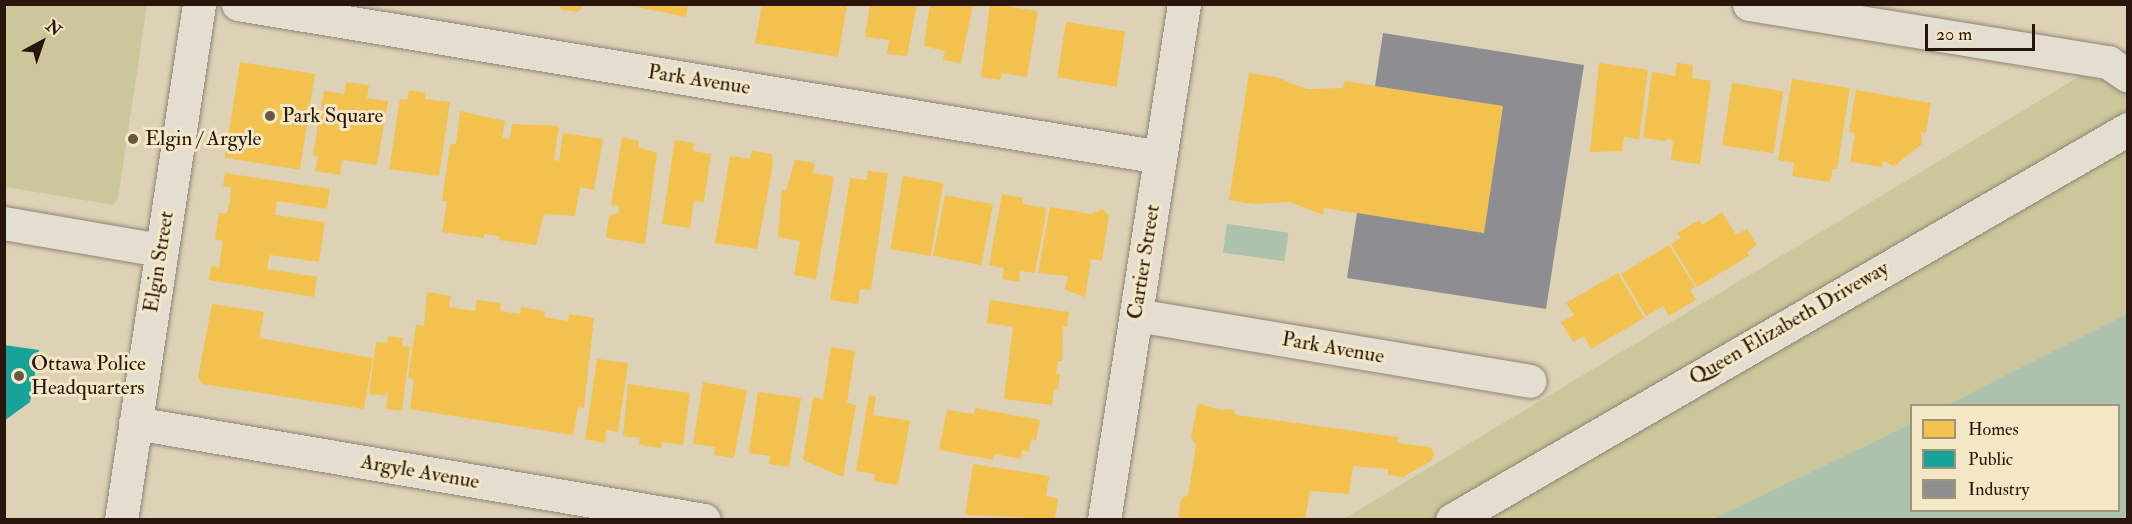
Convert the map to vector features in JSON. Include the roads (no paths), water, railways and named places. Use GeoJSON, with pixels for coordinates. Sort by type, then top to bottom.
{"type":"FeatureCollection","features":[{"type":"Feature","properties":{"kind":"street","name":"Elgin Street"},"geometry":{"type":"LineString","coordinates":[[121,519],[199,4]]}},
{"type":"Feature","properties":{"kind":"street","name":"Park Avenue"},"geometry":{"type":"LineString","coordinates":[[238,4],[1160,157]]}},
{"type":"Feature","properties":{"kind":"street","name":"Cartier Street"},"geometry":{"type":"LineString","coordinates":[[1104,519],[1184,4]]}},
{"type":"Feature","properties":{"kind":"street"},"geometry":{"type":"LineString","coordinates":[[1749,4],[2108,62],[2127,76]]}},
{"type":"Feature","properties":{"kind":"street","name":"Queen Elizabeth Driveway"},"geometry":{"type":"LineString","coordinates":[[1452,519],[2127,129]]}},
{"type":"Feature","properties":{"kind":"street"},"geometry":{"type":"LineString","coordinates":[[4,223],[160,250]]}},
{"type":"Feature","properties":{"kind":"street","name":"Park Avenue"},"geometry":{"type":"LineString","coordinates":[[1136,315],[1530,381]]}},
{"type":"Feature","properties":{"kind":"street","name":"Argyle Avenue"},"geometry":{"type":"LineString","coordinates":[[135,423],[705,519]]}},
{"type":"Feature","properties":{"kind":"place","name":"Park Square"},"geometry":{"type":"Point","coordinates":[270,116]}},
{"type":"Feature","properties":{"kind":"place","name":"Elgin / Argyle"},"geometry":{"type":"Point","coordinates":[133,139]}},
{"type":"Feature","properties":{"kind":"place","name":"Ottawa Police Headquarters"},"geometry":{"type":"Point","coordinates":[19,376]}}]}
